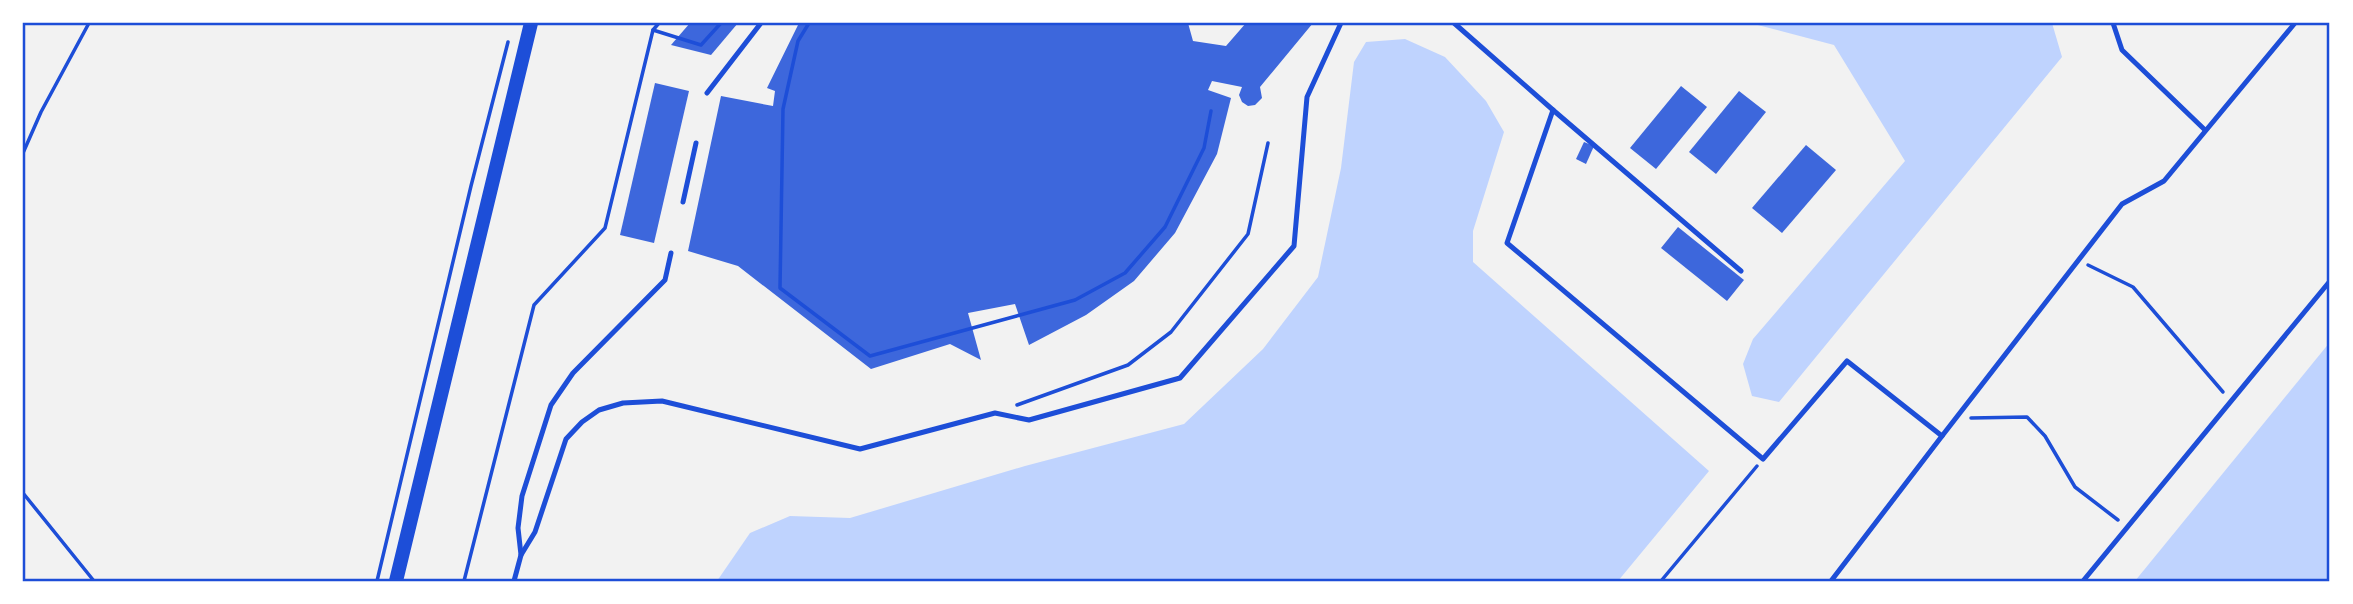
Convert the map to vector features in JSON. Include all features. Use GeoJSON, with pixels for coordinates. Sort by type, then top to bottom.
{"type":"FeatureCollection","features":[{"type":"Feature","properties":{"kind":"main road"},"geometry":{"type":"LineString","coordinates":[[396,581],[531,23]]}},
{"type":"Feature","properties":{"kind":"lane"},"geometry":{"type":"LineString","coordinates":[[707,93],[761,23]]}},
{"type":"Feature","properties":{"kind":"lane"},"geometry":{"type":"LineString","coordinates":[[514,581],[521,555],[535,532],[566,439],[582,422],[599,411],[623,403],[662,401],[860,449],[995,413],[1028,420],[1180,378],[1294,246],[1307,97],[1341,23]]}},
{"type":"Feature","properties":{"kind":"lane"},"geometry":{"type":"LineString","coordinates":[[1454,23],[1741,271]]}},
{"type":"Feature","properties":{"kind":"lane"},"geometry":{"type":"LineString","coordinates":[[2113,23],[2122,50],[2205,130]]}},
{"type":"Feature","properties":{"kind":"lane"},"geometry":{"type":"LineString","coordinates":[[1831,581],[2122,204],[2164,181],[2295,23]]}},
{"type":"Feature","properties":{"kind":"lane"},"geometry":{"type":"LineString","coordinates":[[1553,110],[1507,243],[1763,459],[1847,361],[1942,436]]}},
{"type":"Feature","properties":{"kind":"lane"},"geometry":{"type":"LineString","coordinates":[[682,202],[696,143]]}},
{"type":"Feature","properties":{"kind":"lane"},"geometry":{"type":"LineString","coordinates":[[521,555],[518,528],[522,496],[551,405],[573,373],[665,279],[671,253]]}},
{"type":"Feature","properties":{"kind":"lane"},"geometry":{"type":"LineString","coordinates":[[2084,581],[2330,281]]}},
{"type":"Feature","properties":{"kind":"path"},"geometry":{"type":"LineString","coordinates":[[23,153],[41,112],[89,23]]}},
{"type":"Feature","properties":{"kind":"path"},"geometry":{"type":"LineString","coordinates":[[464,581],[534,305],[605,228],[653,30],[659,23]]}},
{"type":"Feature","properties":{"kind":"path"},"geometry":{"type":"LineString","coordinates":[[653,30],[701,45],[721,23]]}},
{"type":"Feature","properties":{"kind":"path"},"geometry":{"type":"LineString","coordinates":[[808,23],[798,41],[783,109],[780,288],[870,356],[1076,300],[1125,273],[1165,227],[1204,148],[1211,111]]}},
{"type":"Feature","properties":{"kind":"path"},"geometry":{"type":"LineString","coordinates":[[377,581],[509,35]]}},
{"type":"Feature","properties":{"kind":"path"},"geometry":{"type":"LineString","coordinates":[[995,413],[1128,365],[1171,332],[1248,234],[1268,143]]}},
{"type":"Feature","properties":{"kind":"path"},"geometry":{"type":"LineString","coordinates":[[2079,260],[2133,286],[2231,401]]}},
{"type":"Feature","properties":{"kind":"path"},"geometry":{"type":"LineString","coordinates":[[1955,419],[2027,417],[2045,436],[2075,487],[2128,527]]}},
{"type":"Feature","properties":{"kind":"path"},"geometry":{"type":"LineString","coordinates":[[1661,581],[1763,459]]}},
{"type":"Feature","properties":{"kind":"path"},"geometry":{"type":"LineString","coordinates":[[23,493],[94,581]]}},
{"type":"Feature","properties":{"kind":"water"},"geometry":{"type":"Polygon","coordinates":[[[1750,23],[2052,23],[2062,57],[1779,402],[1752,396],[1743,364],[1753,339],[1905,161],[1834,45],[1750,23]]]}},
{"type":"Feature","properties":{"kind":"water"},"geometry":{"type":"Polygon","coordinates":[[[1405,39],[1445,57],[1486,101],[1504,132],[1473,231],[1473,262],[1709,471],[1618,581],[717,581],[750,533],[790,516],[850,518],[1025,466],[1184,424],[1263,349],[1318,277],[1341,168],[1354,62],[1366,42],[1405,39]]]}},
{"type":"Feature","properties":{"kind":"water"},"geometry":{"type":"Polygon","coordinates":[[[2330,342],[2330,581],[2135,581],[2330,342]]]}},
{"type":"Feature","properties":{"kind":"building"},"geometry":{"type":"Polygon","coordinates":[[[690,23],[738,23],[711,55],[671,45],[690,23]]]}},
{"type":"Feature","properties":{"kind":"building"},"geometry":{"type":"Polygon","coordinates":[[[799,23],[1188,23],[1193,41],[1226,46],[1246,23],[1313,23],[1260,87],[1262,98],[1255,105],[1248,106],[1242,102],[1239,95],[1242,87],[1212,81],[1208,90],[1231,98],[1217,154],[1175,233],[1134,281],[1086,315],[1029,345],[1015,304],[968,313],[981,360],[950,344],[871,369],[738,266],[688,251],[721,96],[773,106],[775,91],[767,88],[799,23]]]}},
{"type":"Feature","properties":{"kind":"building"},"geometry":{"type":"Polygon","coordinates":[[[655,83],[689,91],[654,243],[620,235],[655,83]]]}},
{"type":"Feature","properties":{"kind":"building"},"geometry":{"type":"Polygon","coordinates":[[[1681,86],[1707,107],[1656,169],[1630,148],[1681,86]]]}},
{"type":"Feature","properties":{"kind":"building"},"geometry":{"type":"Polygon","coordinates":[[[1739,91],[1766,112],[1716,174],[1689,152],[1739,91]]]}},
{"type":"Feature","properties":{"kind":"building"},"geometry":{"type":"Polygon","coordinates":[[[1584,142],[1594,146],[1586,164],[1576,159],[1584,142]]]}},
{"type":"Feature","properties":{"kind":"building"},"geometry":{"type":"Polygon","coordinates":[[[1806,145],[1836,170],[1782,233],[1752,208],[1806,145]]]}},
{"type":"Feature","properties":{"kind":"building"},"geometry":{"type":"Polygon","coordinates":[[[1678,227],[1744,280],[1727,301],[1661,248],[1678,227]]]}}]}
